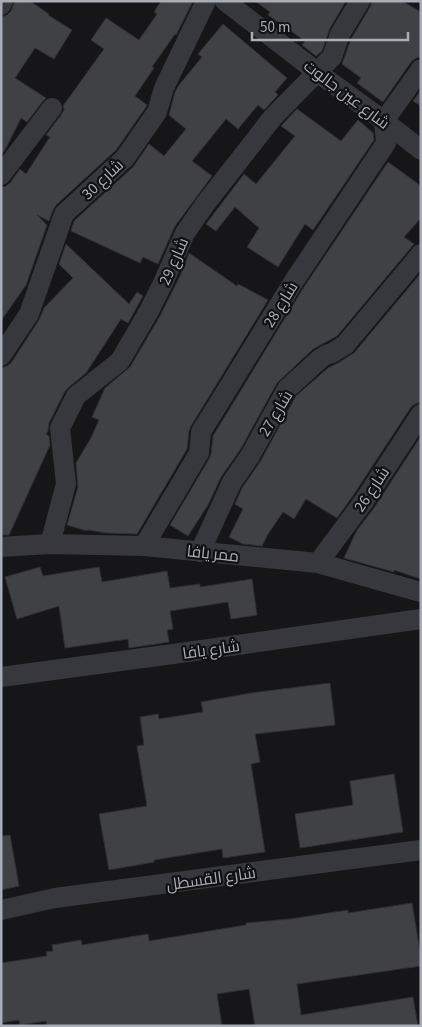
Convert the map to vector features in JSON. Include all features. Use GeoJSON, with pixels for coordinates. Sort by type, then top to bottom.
{"type":"FeatureCollection","features":[{"type":"Feature","properties":{"kind":"street"},"geometry":{"type":"LineString","coordinates":[[1,5],[3,1]]}},
{"type":"Feature","properties":{"kind":"street","name":"شارع 30"},"geometry":{"type":"LineString","coordinates":[[1,356],[29,314],[64,214],[125,158],[157,112],[164,88],[206,1]]}},
{"type":"Feature","properties":{"kind":"street","name":"شارع عين جالوت"},"geometry":{"type":"LineString","coordinates":[[225,1],[421,150]]}},
{"type":"Feature","properties":{"kind":"street","name":"شارع 29"},"geometry":{"type":"LineString","coordinates":[[50,544],[66,484],[60,428],[76,396],[120,361],[149,311],[185,233],[272,117],[332,57],[340,34],[360,1]]}},
{"type":"Feature","properties":{"kind":"street"},"geometry":{"type":"LineString","coordinates":[[384,121],[421,69]]}},
{"type":"Feature","properties":{"kind":"street"},"geometry":{"type":"LineString","coordinates":[[1,175],[52,108]]}},
{"type":"Feature","properties":{"kind":"street","name":"شارع 28"},"geometry":{"type":"LineString","coordinates":[[144,546],[199,453],[200,432],[294,281],[386,143],[384,121]]}},
{"type":"Feature","properties":{"kind":"street","name":"شارع 27"},"geometry":{"type":"LineString","coordinates":[[200,552],[232,482],[250,456],[287,390],[326,354],[332,353],[345,345],[421,254]]}},
{"type":"Feature","properties":{"kind":"street","name":"شارع 26"},"geometry":{"type":"LineString","coordinates":[[318,563],[364,501],[421,414]]}},
{"type":"Feature","properties":{"kind":"street","name":"ممر يافا"},"geometry":{"type":"LineString","coordinates":[[1,547],[50,544],[144,546],[318,563],[421,592]]}},
{"type":"Feature","properties":{"kind":"street"},"geometry":{"type":"LineString","coordinates":[[414,620],[421,603]]}},
{"type":"Feature","properties":{"kind":"street","name":"شارع يافا"},"geometry":{"type":"LineString","coordinates":[[1,677],[414,620]]}},
{"type":"Feature","properties":{"kind":"street","name":"شارع القسطل"},"geometry":{"type":"LineString","coordinates":[[1,910],[55,898],[421,850]]}},
{"type":"Feature","properties":{"kind":"building"},"geometry":{"type":"Polygon","coordinates":[[[15,1],[30,1],[72,30],[54,59],[35,48],[15,78],[46,98],[27,122],[21,118],[1,155],[1,17],[11,11],[15,1]]]}},
{"type":"Feature","properties":{"kind":"building"},"geometry":{"type":"Polygon","coordinates":[[[161,1],[193,1],[176,35],[152,67],[154,68],[135,96],[147,105],[146,107],[116,150],[56,205],[49,221],[37,215],[47,225],[26,285],[1,321],[1,187],[10,183],[20,169],[26,174],[50,137],[46,135],[64,110],[63,106],[104,49],[91,40],[106,18],[139,40],[157,14],[154,12],[161,1]]]}},
{"type":"Feature","properties":{"kind":"building"},"geometry":{"type":"Polygon","coordinates":[[[255,1],[346,1],[330,28],[322,51],[316,56],[302,45],[305,41],[268,15],[270,12],[255,1]]]}},
{"type":"Feature","properties":{"kind":"building"},"geometry":{"type":"Polygon","coordinates":[[[372,1],[402,1],[421,12],[421,57],[411,62],[383,102],[357,83],[361,78],[342,64],[351,39],[372,1]]]}},
{"type":"Feature","properties":{"kind":"building"},"geometry":{"type":"Polygon","coordinates":[[[223,24],[287,78],[275,92],[278,95],[264,110],[258,105],[238,129],[226,119],[192,161],[212,176],[175,226],[158,264],[143,257],[140,263],[71,231],[74,221],[133,167],[149,144],[164,156],[186,129],[169,115],[175,92],[202,57],[198,54],[223,24]]]}},
{"type":"Feature","properties":{"kind":"building"},"geometry":{"type":"Polygon","coordinates":[[[421,90],[421,106],[413,101],[421,90]]]}},
{"type":"Feature","properties":{"kind":"building"},"geometry":{"type":"Polygon","coordinates":[[[297,109],[341,141],[358,120],[373,133],[374,140],[313,230],[305,224],[278,267],[247,247],[259,228],[235,207],[216,231],[206,224],[244,174],[256,184],[295,136],[281,126],[297,109]]]}},
{"type":"Feature","properties":{"kind":"building"},"geometry":{"type":"Polygon","coordinates":[[[388,162],[421,186],[421,218],[404,237],[414,244],[337,336],[313,349],[277,383],[240,450],[221,477],[208,505],[188,536],[170,525],[209,459],[213,436],[304,287],[388,162]]]}},
{"type":"Feature","properties":{"kind":"building"},"geometry":{"type":"Polygon","coordinates":[[[66,244],[129,304],[137,292],[143,296],[128,323],[121,319],[86,373],[65,391],[49,423],[46,434],[49,436],[50,445],[9,535],[1,535],[1,368],[11,363],[39,320],[44,308],[73,278],[59,264],[66,244]]]}},
{"type":"Feature","properties":{"kind":"building"},"geometry":{"type":"Polygon","coordinates":[[[189,253],[237,286],[238,284],[268,300],[191,426],[187,449],[137,534],[87,531],[67,525],[78,487],[76,463],[99,420],[92,417],[105,388],[130,367],[160,316],[181,274],[189,253]]]}},
{"type":"Feature","properties":{"kind":"building"},"geometry":{"type":"Polygon","coordinates":[[[421,273],[421,402],[411,407],[337,518],[306,499],[294,519],[283,512],[262,546],[243,544],[229,537],[243,509],[235,504],[242,488],[260,462],[296,396],[328,368],[354,353],[421,273]]]}},
{"type":"Feature","properties":{"kind":"building"},"geometry":{"type":"Polygon","coordinates":[[[421,436],[421,579],[394,570],[394,572],[344,558],[357,530],[374,508],[421,436]]]}},
{"type":"Feature","properties":{"kind":"building"},"geometry":{"type":"Polygon","coordinates":[[[40,567],[43,576],[99,567],[102,582],[167,571],[170,588],[200,584],[200,587],[252,579],[257,615],[231,619],[228,602],[170,611],[173,629],[167,630],[169,642],[129,648],[128,639],[65,648],[59,606],[17,619],[5,577],[40,567]]]}},
{"type":"Feature","properties":{"kind":"building"},"geometry":{"type":"Polygon","coordinates":[[[330,683],[335,725],[255,734],[260,762],[251,764],[265,852],[223,858],[222,849],[154,860],[154,862],[109,870],[99,814],[147,806],[137,746],[144,745],[140,717],[158,714],[159,719],[203,712],[201,702],[251,693],[330,683]]]}},
{"type":"Feature","properties":{"kind":"building"},"geometry":{"type":"Polygon","coordinates":[[[394,774],[403,832],[300,848],[295,814],[353,805],[350,781],[394,774]]]}},
{"type":"Feature","properties":{"kind":"building"},"geometry":{"type":"Polygon","coordinates":[[[10,835],[19,886],[1,890],[1,836],[10,835]]]}},
{"type":"Feature","properties":{"kind":"building"},"geometry":{"type":"Polygon","coordinates":[[[412,903],[421,966],[297,984],[301,1015],[413,997],[418,1026],[255,1026],[249,989],[217,994],[222,1026],[47,1026],[46,1021],[20,1025],[19,1020],[1,1023],[1,963],[47,956],[46,952],[53,951],[52,945],[81,940],[82,945],[148,934],[149,941],[246,925],[246,923],[290,919],[348,910],[348,913],[412,903]]]}}]}
